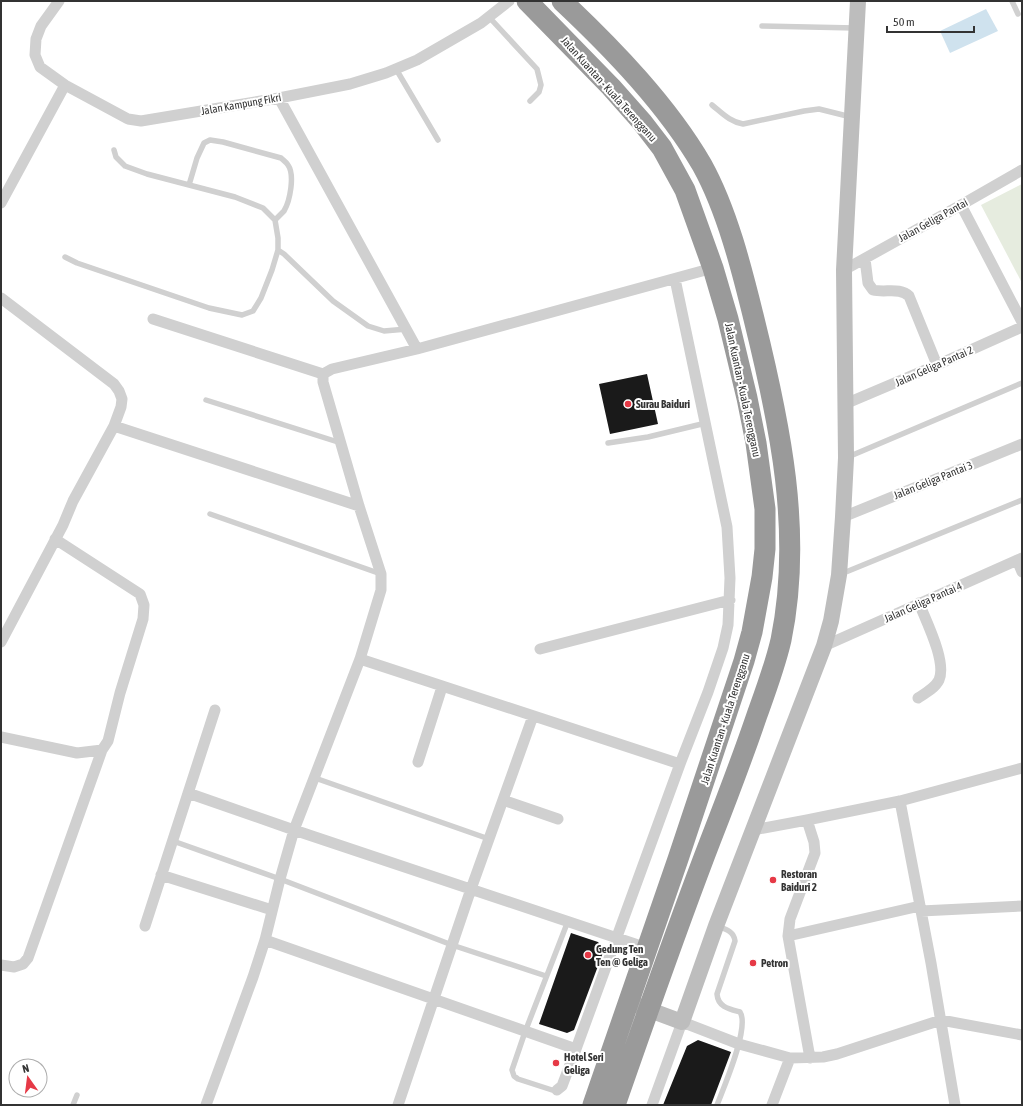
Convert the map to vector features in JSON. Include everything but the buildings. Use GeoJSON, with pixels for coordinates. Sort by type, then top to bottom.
{"type":"FeatureCollection","features":[{"type":"Feature","properties":{"kind":"highway","name":"Jalan Kuantan - Kuala Terengganu"},"geometry":{"type":"LineString","coordinates":[[527,1],[611,87],[642,122],[662,148],[685,190],[713,268],[728,319],[756,442],[765,509],[765,549],[758,605],[744,661],[593,1105]]}},
{"type":"Feature","properties":{"kind":"highway"},"geometry":{"type":"LineString","coordinates":[[562,1],[637,76],[667,113],[703,167],[717,198],[732,238],[746,283],[767,371],[785,474],[789,519],[789,577],[780,641],[772,674],[744,753],[693,886],[614,1105]]}},
{"type":"Feature","properties":{"kind":"street","name":"Jalan Kampung Fikri"},"geometry":{"type":"LineString","coordinates":[[58,2],[41,26],[36,39],[35,55],[40,67],[65,85],[128,119],[141,121],[279,98],[350,84],[396,69],[417,60],[489,16],[509,1]]}},
{"type":"Feature","properties":{"kind":"street"},"geometry":{"type":"LineString","coordinates":[[652,1105],[716,926],[824,646],[831,622],[839,575],[846,458],[844,270],[858,1]]}},
{"type":"Feature","properties":{"kind":"street"},"geometry":{"type":"LineString","coordinates":[[1,203],[65,85]]}},
{"type":"Feature","properties":{"kind":"street"},"geometry":{"type":"LineString","coordinates":[[279,98],[417,349]]}},
{"type":"Feature","properties":{"kind":"street","name":"Jalan Geliga Pantai"},"geometry":{"type":"LineString","coordinates":[[844,270],[1022,170]]}},
{"type":"Feature","properties":{"kind":"street"},"geometry":{"type":"LineString","coordinates":[[961,205],[1022,322]]}},
{"type":"Feature","properties":{"kind":"street"},"geometry":{"type":"LineString","coordinates":[[865,258],[868,283],[873,290],[899,290],[906,292],[909,296],[937,365]]}},
{"type":"Feature","properties":{"kind":"street"},"geometry":{"type":"LineString","coordinates":[[153,319],[323,374],[332,369],[417,349],[713,268]]}},
{"type":"Feature","properties":{"kind":"street"},"geometry":{"type":"LineString","coordinates":[[557,1090],[562,1086],[680,764],[708,692],[723,648],[728,625],[730,578],[727,527],[675,279]]}},
{"type":"Feature","properties":{"kind":"street"},"geometry":{"type":"LineString","coordinates":[[1,298],[114,384],[122,399],[121,407],[114,426],[1,642]]}},
{"type":"Feature","properties":{"kind":"street","name":"Jalan Geliga Pantai 2"},"geometry":{"type":"LineString","coordinates":[[845,404],[1022,327]]}},
{"type":"Feature","properties":{"kind":"street"},"geometry":{"type":"LineString","coordinates":[[206,1105],[265,940],[294,830],[360,659],[381,590],[381,574],[359,506],[323,374]]}},
{"type":"Feature","properties":{"kind":"street"},"geometry":{"type":"LineString","coordinates":[[114,426],[359,506]]}},
{"type":"Feature","properties":{"kind":"street","name":"Jalan Geliga Pantai 3"},"geometry":{"type":"LineString","coordinates":[[843,517],[1022,444]]}},
{"type":"Feature","properties":{"kind":"street"},"geometry":{"type":"LineString","coordinates":[[1,965],[14,967],[23,964],[28,958],[102,750],[108,741],[120,693],[143,619],[144,605],[140,594],[132,587],[55,539]]}},
{"type":"Feature","properties":{"kind":"street"},"geometry":{"type":"LineString","coordinates":[[1019,559],[1022,572]]}},
{"type":"Feature","properties":{"kind":"street","name":"Jalan Geliga Pantai 4"},"geometry":{"type":"LineString","coordinates":[[824,646],[1019,559]]}},
{"type":"Feature","properties":{"kind":"street"},"geometry":{"type":"LineString","coordinates":[[540,649],[730,600]]}},
{"type":"Feature","properties":{"kind":"street"},"geometry":{"type":"LineString","coordinates":[[918,698],[934,686],[939,680],[940,669],[939,655],[919,603]]}},
{"type":"Feature","properties":{"kind":"street"},"geometry":{"type":"LineString","coordinates":[[360,659],[680,764]]}},
{"type":"Feature","properties":{"kind":"street"},"geometry":{"type":"LineString","coordinates":[[418,762],[442,687]]}},
{"type":"Feature","properties":{"kind":"street"},"geometry":{"type":"LineString","coordinates":[[145,926],[215,710]]}},
{"type":"Feature","properties":{"kind":"street"},"geometry":{"type":"LineString","coordinates":[[398,1105],[471,889],[533,716]]}},
{"type":"Feature","properties":{"kind":"street"},"geometry":{"type":"LineString","coordinates":[[1,737],[77,753],[102,750]]}},
{"type":"Feature","properties":{"kind":"street"},"geometry":{"type":"LineString","coordinates":[[753,830],[900,801],[1022,768]]}},
{"type":"Feature","properties":{"kind":"street"},"geometry":{"type":"LineString","coordinates":[[188,793],[647,948]]}},
{"type":"Feature","properties":{"kind":"street"},"geometry":{"type":"LineString","coordinates":[[503,800],[558,818]]}},
{"type":"Feature","properties":{"kind":"street"},"geometry":{"type":"LineString","coordinates":[[900,801],[921,909],[955,1105]]}},
{"type":"Feature","properties":{"kind":"street"},"geometry":{"type":"LineString","coordinates":[[807,820],[814,842],[815,854],[790,919],[788,936],[810,1058]]}},
{"type":"Feature","properties":{"kind":"street"},"geometry":{"type":"LineString","coordinates":[[161,875],[272,910]]}},
{"type":"Feature","properties":{"kind":"street"},"geometry":{"type":"LineString","coordinates":[[788,936],[921,909],[1022,906]]}},
{"type":"Feature","properties":{"kind":"street"},"geometry":{"type":"LineString","coordinates":[[265,940],[576,1049]]}},
{"type":"Feature","properties":{"kind":"street"},"geometry":{"type":"LineString","coordinates":[[628,1003],[739,1044],[790,1058],[823,1057],[838,1054],[941,1020],[1022,1035]]}},
{"type":"Feature","properties":{"kind":"street"},"geometry":{"type":"LineString","coordinates":[[772,1105],[790,1058]]}},
{"type":"Feature","properties":{"kind":"lane"},"geometry":{"type":"LineString","coordinates":[[1012,1],[1018,14]]}},
{"type":"Feature","properties":{"kind":"lane"},"geometry":{"type":"LineString","coordinates":[[489,16],[537,69],[541,85],[539,92],[530,101]]}},
{"type":"Feature","properties":{"kind":"lane"},"geometry":{"type":"LineString","coordinates":[[762,26],[856,28]]}},
{"type":"Feature","properties":{"kind":"lane"},"geometry":{"type":"LineString","coordinates":[[396,69],[438,140]]}},
{"type":"Feature","properties":{"kind":"lane"},"geometry":{"type":"LineString","coordinates":[[712,105],[728,119],[736,123],[743,124],[819,109],[851,116]]}},
{"type":"Feature","properties":{"kind":"lane"},"geometry":{"type":"LineString","coordinates":[[190,185],[197,158],[204,143],[210,140],[223,142],[281,158],[288,165],[291,173],[292,184],[288,202],[284,211],[275,220]]}},
{"type":"Feature","properties":{"kind":"lane"},"geometry":{"type":"LineString","coordinates":[[65,257],[77,263],[209,308],[242,315],[253,311],[260,298],[272,270],[278,250],[275,220],[263,208],[235,197],[147,174],[125,166],[116,157],[114,150]]}},
{"type":"Feature","properties":{"kind":"lane"},"geometry":{"type":"LineString","coordinates":[[278,250],[333,301],[368,326],[384,331],[406,329]]}},
{"type":"Feature","properties":{"kind":"lane"},"geometry":{"type":"LineString","coordinates":[[846,458],[1022,383]]}},
{"type":"Feature","properties":{"kind":"lane"},"geometry":{"type":"LineString","coordinates":[[206,400],[342,443]]}},
{"type":"Feature","properties":{"kind":"lane"},"geometry":{"type":"LineString","coordinates":[[608,443],[648,437],[706,423]]}},
{"type":"Feature","properties":{"kind":"lane"},"geometry":{"type":"LineString","coordinates":[[839,575],[1022,500]]}},
{"type":"Feature","properties":{"kind":"lane"},"geometry":{"type":"LineString","coordinates":[[210,514],[381,574]]}},
{"type":"Feature","properties":{"kind":"lane"},"geometry":{"type":"LineString","coordinates":[[315,778],[489,839]]}},
{"type":"Feature","properties":{"kind":"lane"},"geometry":{"type":"LineString","coordinates":[[172,841],[280,879],[452,945],[546,976]]}},
{"type":"Feature","properties":{"kind":"lane"},"geometry":{"type":"LineString","coordinates":[[557,1090],[552,1090],[518,1079],[514,1076],[512,1070],[546,976],[568,921]]}},
{"type":"Feature","properties":{"kind":"lane"},"geometry":{"type":"LineString","coordinates":[[716,926],[732,932],[735,936],[735,941],[717,994],[717,1000],[723,1006],[740,1012],[743,1020],[739,1044],[717,1105]]}},
{"type":"Feature","properties":{"kind":"lane"},"geometry":{"type":"LineString","coordinates":[[73,1105],[77,1095]]}},
{"type":"Feature","properties":{"kind":"shaded area"},"geometry":{"type":"Polygon","coordinates":[[[1022,184],[1022,283],[981,205],[1022,184]]]}},
{"type":"Feature","properties":{"kind":"water"},"geometry":{"type":"Polygon","coordinates":[[[986,9],[998,31],[950,53],[940,31],[986,9]]]}},
{"type":"Feature","properties":{"kind":"place","name":"Surau Baiduri"},"geometry":{"type":"Point","coordinates":[628,404]}},
{"type":"Feature","properties":{"kind":"place","name":"Restoran Baiduri 2"},"geometry":{"type":"Point","coordinates":[773,880]}},
{"type":"Feature","properties":{"kind":"place","name":"Gedung Ten Ten @ Geliga"},"geometry":{"type":"Point","coordinates":[588,955]}},
{"type":"Feature","properties":{"kind":"place","name":"Petron"},"geometry":{"type":"Point","coordinates":[753,963]}},
{"type":"Feature","properties":{"kind":"place","name":"Hotel Seri Geliga"},"geometry":{"type":"Point","coordinates":[556,1063]}}]}
